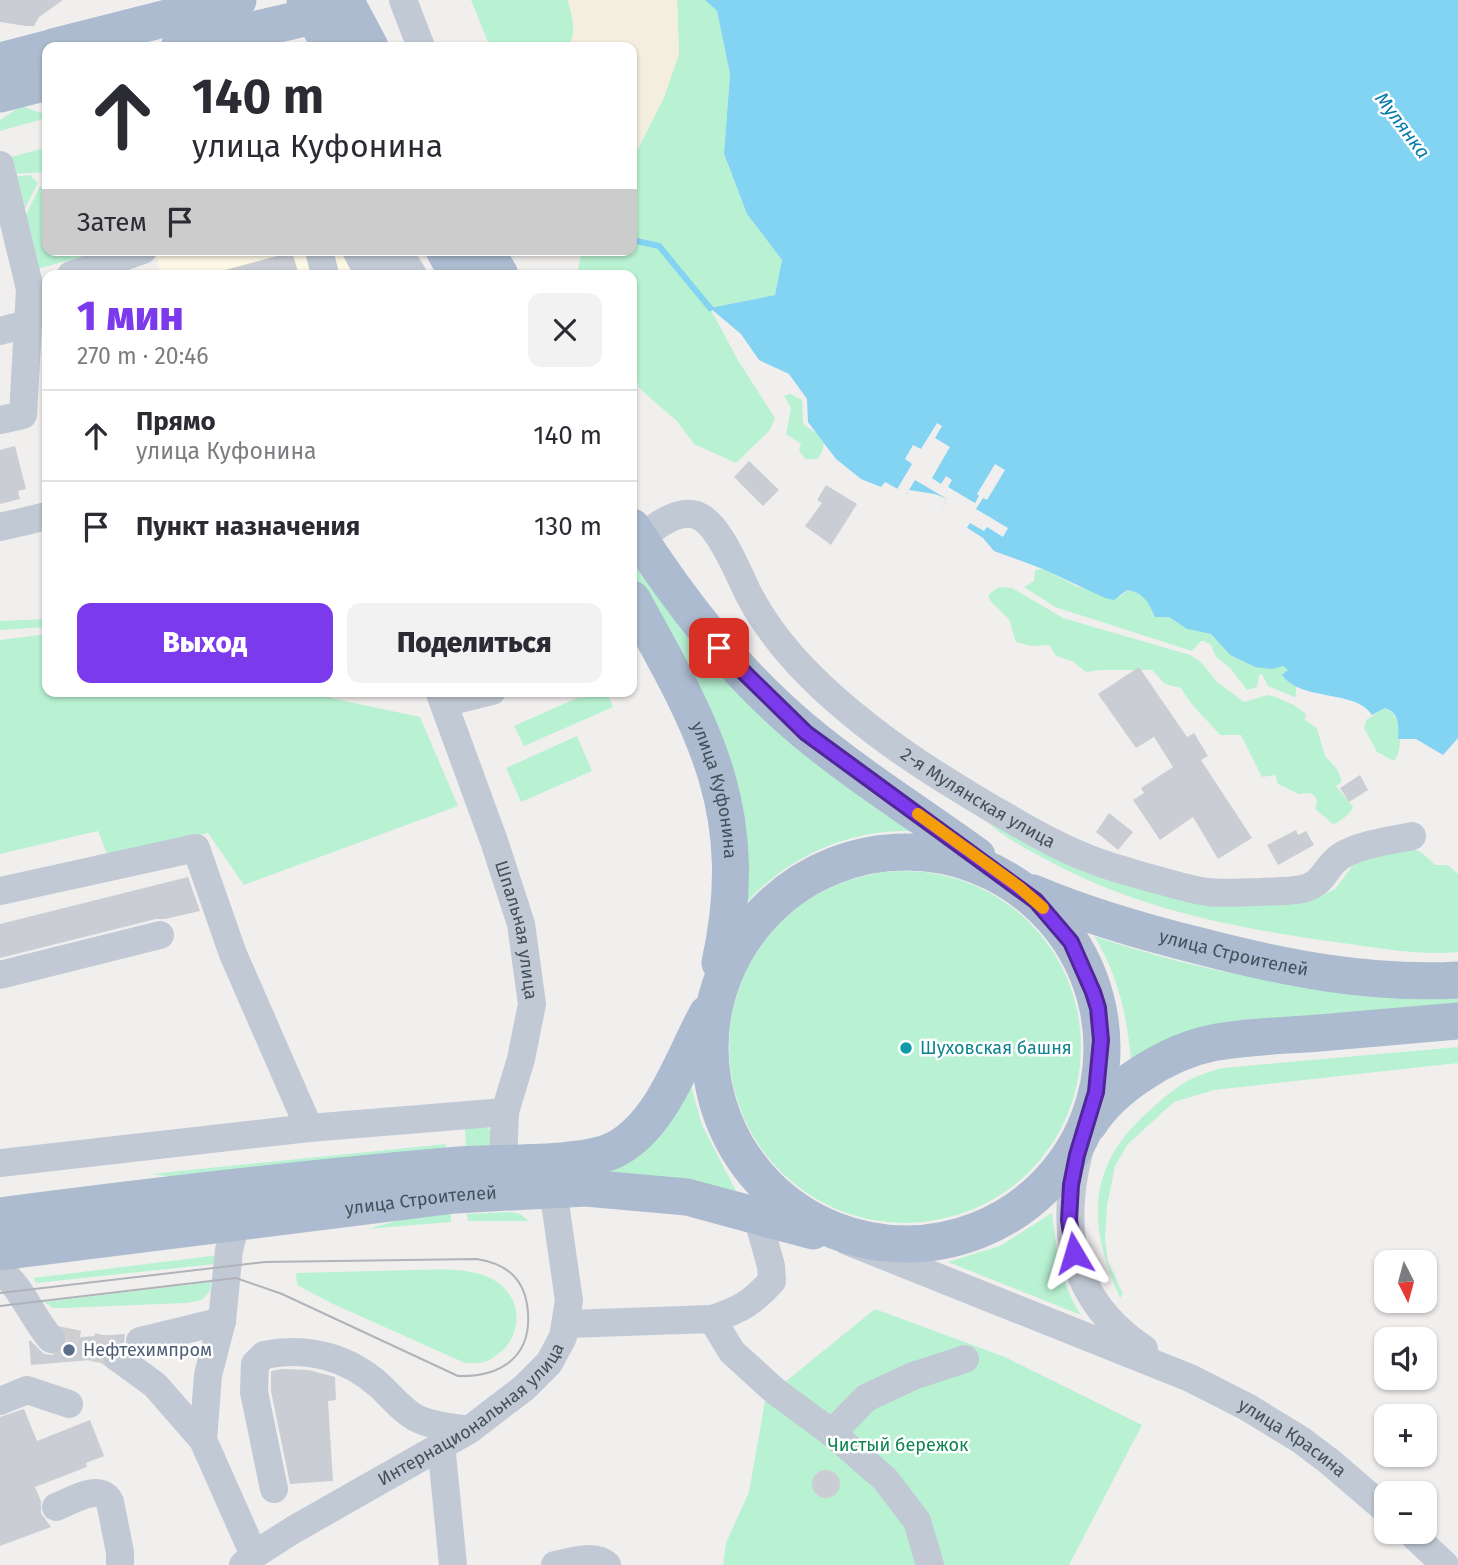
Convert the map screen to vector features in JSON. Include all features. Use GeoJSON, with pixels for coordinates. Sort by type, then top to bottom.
{"type":"FeatureCollection","features":[{"type":"Feature","properties":{"kind":"main road"},"geometry":{"type":"LineString","coordinates":[[73,42],[238,0]]}},
{"type":"Feature","properties":{"kind":"main road"},"geometry":{"type":"LineString","coordinates":[[208,42],[329,14],[364,42]]}},
{"type":"Feature","properties":{"kind":"main road"},"geometry":{"type":"LineString","coordinates":[[0,61],[42,50]]}},
{"type":"Feature","properties":{"kind":"main road"},"geometry":{"type":"LineString","coordinates":[[0,94],[42,83]]}},
{"type":"Feature","properties":{"kind":"main road"},"geometry":{"type":"LineString","coordinates":[[637,534],[700,625],[785,715],[885,792],[1014,883],[1048,913],[1071,942],[1087,975],[1098,1008],[1101,1058],[1096,1092],[1085,1131]]}},
{"type":"Feature","properties":{"kind":"main road","name":"улица Куфонина"},"geometry":{"type":"LineString","coordinates":[[637,608],[699,723],[724,799],[729,825],[730,906],[712,1001]]}},
{"type":"Feature","properties":{"kind":"main road"},"geometry":{"type":"LineString","coordinates":[[842,1239],[802,1216],[784,1200],[747,1160],[733,1139],[720,1106],[711,1069],[712,1001],[725,968],[743,938],[768,910],[805,881],[845,862],[883,852],[924,852],[968,862],[1014,883]]}},
{"type":"Feature","properties":{"kind":"main road","name":"улица Строителей"},"geometry":{"type":"LineString","coordinates":[[1014,883],[1097,917],[1251,959],[1369,978],[1458,980]]}},
{"type":"Feature","properties":{"kind":"main road","name":"улица Строителей"},"geometry":{"type":"LineString","coordinates":[[0,1216],[169,1194],[603,1154],[626,1143],[645,1126],[660,1104],[712,1001]]}},
{"type":"Feature","properties":{"kind":"main road"},"geometry":{"type":"LineString","coordinates":[[1085,1131],[1096,1113],[1129,1083],[1170,1059],[1208,1044],[1258,1037],[1458,1021]]}},
{"type":"Feature","properties":{"kind":"main road","name":"улица Строителей"},"geometry":{"type":"LineString","coordinates":[[0,1251],[455,1195],[586,1188],[687,1197],[868,1245],[916,1246],[965,1236],[1008,1215],[1042,1188],[1063,1165],[1085,1131]]}},
{"type":"Feature","properties":{"kind":"street"},"geometry":{"type":"LineString","coordinates":[[403,0],[419,42]]}},
{"type":"Feature","properties":{"kind":"street"},"geometry":{"type":"LineString","coordinates":[[0,165],[39,286],[27,324],[23,414]]}},
{"type":"Feature","properties":{"kind":"street"},"geometry":{"type":"LineString","coordinates":[[85,270],[126,256]]}},
{"type":"Feature","properties":{"kind":"street"},"geometry":{"type":"LineString","coordinates":[[379,270],[381,263],[390,256]]}},
{"type":"Feature","properties":{"kind":"street"},"geometry":{"type":"LineString","coordinates":[[0,331],[27,324]]}},
{"type":"Feature","properties":{"kind":"street","name":"2-я Мулянская улица"},"geometry":{"type":"LineString","coordinates":[[637,533],[685,514],[697,515],[705,520],[731,558],[760,613],[797,660],[833,697],[872,730],[921,765],[1026,828],[1088,859],[1201,891],[1222,893],[1293,890],[1311,886],[1320,880],[1342,855],[1412,836]]}},
{"type":"Feature","properties":{"kind":"street"},"geometry":{"type":"LineString","coordinates":[[0,527],[42,517]]}},
{"type":"Feature","properties":{"kind":"street","name":"Шпальная улица"},"geometry":{"type":"LineString","coordinates":[[447,697],[521,924],[532,1004],[521,1059],[505,1112],[503,1162]]}},
{"type":"Feature","properties":{"kind":"street"},"geometry":{"type":"LineString","coordinates":[[0,891],[196,848],[233,954],[309,1128]]}},
{"type":"Feature","properties":{"kind":"street"},"geometry":{"type":"LineString","coordinates":[[0,975],[160,935]]}},
{"type":"Feature","properties":{"kind":"street"},"geometry":{"type":"LineString","coordinates":[[0,1163],[309,1128],[505,1112]]}},
{"type":"Feature","properties":{"kind":"street"},"geometry":{"type":"LineString","coordinates":[[1085,1131],[1073,1170],[1069,1220],[1074,1253],[1082,1280],[1096,1305],[1117,1328],[1138,1345],[1190,1378]]}},
{"type":"Feature","properties":{"kind":"street","name":"Интернациональная улица"},"geometry":{"type":"LineString","coordinates":[[248,1560],[441,1444],[469,1430],[537,1376],[558,1349],[567,1324],[569,1301],[552,1189]]}},
{"type":"Feature","properties":{"kind":"street"},"geometry":{"type":"LineString","coordinates":[[567,1324],[712,1319],[737,1311],[755,1299],[772,1281],[771,1266],[757,1216]]}},
{"type":"Feature","properties":{"kind":"street"},"geometry":{"type":"LineString","coordinates":[[203,1440],[208,1375],[222,1321],[229,1250],[236,1223]]}},
{"type":"Feature","properties":{"kind":"street"},"geometry":{"type":"LineString","coordinates":[[842,1239],[1190,1378]]}},
{"type":"Feature","properties":{"kind":"street"},"geometry":{"type":"LineString","coordinates":[[0,1271],[10,1277],[45,1333]]}},
{"type":"Feature","properties":{"kind":"street"},"geometry":{"type":"LineString","coordinates":[[712,1319],[732,1352],[775,1391],[832,1433],[885,1479],[917,1521],[930,1565]]}},
{"type":"Feature","properties":{"kind":"street"},"geometry":{"type":"LineString","coordinates":[[140,1341],[222,1321]]}},
{"type":"Feature","properties":{"kind":"street"},"geometry":{"type":"LineString","coordinates":[[274,1489],[253,1388],[255,1364],[268,1354],[314,1353],[351,1364],[416,1418],[469,1430]]}},
{"type":"Feature","properties":{"kind":"street"},"geometry":{"type":"LineString","coordinates":[[118,1358],[155,1385],[203,1440],[248,1560]]}},
{"type":"Feature","properties":{"kind":"street"},"geometry":{"type":"LineString","coordinates":[[832,1433],[866,1398],[913,1376],[965,1359]]}},
{"type":"Feature","properties":{"kind":"street","name":"улица Красина"},"geometry":{"type":"LineString","coordinates":[[1190,1378],[1247,1407],[1301,1440],[1374,1500]]}},
{"type":"Feature","properties":{"kind":"street"},"geometry":{"type":"LineString","coordinates":[[0,1401],[27,1390],[69,1404]]}},
{"type":"Feature","properties":{"kind":"street"},"geometry":{"type":"LineString","coordinates":[[441,1444],[453,1565]]}},
{"type":"Feature","properties":{"kind":"street"},"geometry":{"type":"LineString","coordinates":[[56,1507],[92,1493],[107,1495],[120,1552],[120,1565]]}},
{"type":"Feature","properties":{"kind":"street"},"geometry":{"type":"LineString","coordinates":[[1423,1544],[1445,1565]]}},
{"type":"Feature","properties":{"kind":"street"},"geometry":{"type":"LineString","coordinates":[[555,1565],[594,1559],[604,1561],[607,1565]]}},
{"type":"Feature","properties":{"kind":"shaded area"},"geometry":{"type":"Polygon","coordinates":[[[156,256],[410,256],[419,270],[160,270],[156,256]]]}},
{"type":"Feature","properties":{"kind":"green space"},"geometry":{"type":"Polygon","coordinates":[[[471,0],[568,0],[573,25],[570,42],[488,42],[471,0]]]}},
{"type":"Feature","properties":{"kind":"green space"},"geometry":{"type":"Polygon","coordinates":[[[677,0],[705,0],[717,11],[730,74],[724,155],[747,214],[782,260],[775,295],[710,308],[739,362],[775,418],[770,430],[736,463],[694,444],[677,421],[640,389],[637,382],[637,270],[578,270],[581,256],[637,256],[637,149],[664,97],[679,54],[677,0]]]}},
{"type":"Feature","properties":{"kind":"green space"},"geometry":{"type":"Polygon","coordinates":[[[21,106],[42,113],[42,119],[0,131],[0,120],[21,106]]]}},
{"type":"Feature","properties":{"kind":"green space"},"geometry":{"type":"Polygon","coordinates":[[[41,149],[42,172],[15,174],[11,157],[41,149]]]}},
{"type":"Feature","properties":{"kind":"green space"},"geometry":{"type":"Polygon","coordinates":[[[30,175],[38,183],[22,214],[11,177],[30,175]]]}},
{"type":"Feature","properties":{"kind":"green space"},"geometry":{"type":"Polygon","coordinates":[[[40,186],[42,256],[85,256],[37,269],[24,219],[40,186]]]}},
{"type":"Feature","properties":{"kind":"green space"},"geometry":{"type":"Polygon","coordinates":[[[790,394],[802,400],[803,424],[825,439],[817,459],[805,459],[799,451],[801,444],[786,434],[791,408],[784,396],[790,394]]]}},
{"type":"Feature","properties":{"kind":"green space"},"geometry":{"type":"Polygon","coordinates":[[[637,558],[909,831],[863,835],[820,849],[780,872],[746,903],[684,663],[637,583],[637,558]]]}},
{"type":"Feature","properties":{"kind":"green space"},"geometry":{"type":"Polygon","coordinates":[[[1043,569],[1078,587],[1120,597],[1127,590],[1133,591],[1145,599],[1155,617],[1169,617],[1187,629],[1211,634],[1230,655],[1255,667],[1283,666],[1289,670],[1289,683],[1296,686],[1296,696],[1268,686],[1262,674],[1259,675],[1257,687],[1247,690],[1230,668],[1216,657],[1211,645],[1204,641],[1192,651],[1055,607],[1024,587],[1034,581],[1035,570],[1043,569]]]}},
{"type":"Feature","properties":{"kind":"green space"},"geometry":{"type":"Polygon","coordinates":[[[999,587],[1012,588],[1063,618],[1190,655],[1201,662],[1217,682],[1244,702],[1267,695],[1294,705],[1306,714],[1305,720],[1317,728],[1325,756],[1337,769],[1342,782],[1336,786],[1352,809],[1333,824],[1315,809],[1315,796],[1310,793],[1299,794],[1278,784],[1275,775],[1262,777],[1241,735],[1220,735],[1194,707],[1181,688],[1165,684],[1152,670],[1086,672],[1072,661],[1056,656],[1049,645],[1031,646],[1016,642],[1009,619],[991,602],[988,595],[999,587]]]}},
{"type":"Feature","properties":{"kind":"green space"},"geometry":{"type":"Polygon","coordinates":[[[42,619],[42,627],[0,630],[0,621],[42,619]]]}},
{"type":"Feature","properties":{"kind":"green space"},"geometry":{"type":"Polygon","coordinates":[[[42,635],[42,697],[330,697],[420,717],[458,806],[244,885],[208,833],[109,859],[98,831],[0,854],[0,640],[42,635]]]}},
{"type":"Feature","properties":{"kind":"green space"},"geometry":{"type":"Polygon","coordinates":[[[609,697],[613,707],[524,746],[514,726],[577,698],[609,697]]]}},
{"type":"Feature","properties":{"kind":"green space"},"geometry":{"type":"Polygon","coordinates":[[[1385,708],[1395,717],[1400,732],[1399,748],[1394,761],[1377,752],[1364,728],[1366,720],[1385,708]]]}},
{"type":"Feature","properties":{"kind":"green space"},"geometry":{"type":"Polygon","coordinates":[[[577,736],[592,771],[521,802],[506,768],[577,736]]]}},
{"type":"Feature","properties":{"kind":"green space"},"geometry":{"type":"Polygon","coordinates":[[[985,820],[1064,854],[1319,897],[1335,889],[1361,855],[1392,847],[1409,847],[1426,856],[1435,865],[1448,865],[1458,874],[1458,952],[1415,952],[1304,937],[1228,924],[1153,905],[1117,892],[1047,860],[1014,842],[985,820]]]}},
{"type":"Feature","properties":{"kind":"green space"},"geometry":{"type":"Polygon","coordinates":[[[905,871],[939,874],[972,884],[1003,900],[1030,922],[1052,949],[1068,980],[1078,1013],[1081,1047],[1078,1081],[1068,1114],[1052,1145],[1030,1172],[1003,1194],[972,1210],[939,1220],[905,1223],[871,1220],[838,1210],[807,1194],[780,1172],[758,1145],[742,1114],[732,1081],[729,1047],[732,1013],[742,980],[758,949],[780,922],[807,900],[838,884],[871,874],[905,871]]]}},
{"type":"Feature","properties":{"kind":"green space"},"geometry":{"type":"Polygon","coordinates":[[[1094,936],[1178,961],[1241,975],[1458,996],[1458,1003],[1216,1024],[1178,1034],[1131,1060],[1120,996],[1094,936]]]}},
{"type":"Feature","properties":{"kind":"green space"},"geometry":{"type":"Polygon","coordinates":[[[1458,1047],[1458,1063],[1214,1090],[1174,1102],[1128,1144],[1115,1166],[1107,1206],[1105,1240],[1108,1262],[1123,1294],[1120,1298],[1109,1271],[1098,1221],[1099,1197],[1104,1175],[1114,1153],[1129,1131],[1176,1089],[1192,1079],[1223,1068],[1458,1047]]]}},
{"type":"Feature","properties":{"kind":"green space"},"geometry":{"type":"Polygon","coordinates":[[[690,1082],[702,1125],[736,1191],[513,1177],[642,1153],[663,1132],[690,1082]]]}},
{"type":"Feature","properties":{"kind":"green space"},"geometry":{"type":"Polygon","coordinates":[[[465,1125],[486,1126],[491,1131],[491,1147],[466,1156],[465,1125]]]}},
{"type":"Feature","properties":{"kind":"green space"},"geometry":{"type":"Polygon","coordinates":[[[446,1144],[447,1151],[182,1178],[151,1174],[446,1144]]]}},
{"type":"Feature","properties":{"kind":"green space"},"geometry":{"type":"Polygon","coordinates":[[[1052,1213],[1064,1279],[1081,1315],[948,1262],[1000,1246],[1052,1213]]]}},
{"type":"Feature","properties":{"kind":"green space"},"geometry":{"type":"Polygon","coordinates":[[[451,1214],[451,1222],[367,1229],[404,1219],[451,1214]]]}},
{"type":"Feature","properties":{"kind":"green space"},"geometry":{"type":"Polygon","coordinates":[[[467,1214],[520,1214],[529,1221],[468,1221],[467,1214]]]}},
{"type":"Feature","properties":{"kind":"green space"},"geometry":{"type":"Polygon","coordinates":[[[219,1255],[215,1264],[36,1283],[33,1278],[219,1255]]]}},
{"type":"Feature","properties":{"kind":"green space"},"geometry":{"type":"Polygon","coordinates":[[[412,1270],[470,1272],[488,1277],[501,1285],[510,1295],[515,1307],[514,1331],[509,1343],[487,1361],[465,1363],[297,1285],[296,1273],[412,1270]]]}},
{"type":"Feature","properties":{"kind":"green space"},"geometry":{"type":"Polygon","coordinates":[[[211,1282],[210,1291],[202,1300],[186,1303],[53,1308],[44,1302],[211,1282]]]}},
{"type":"Feature","properties":{"kind":"green space","name":"Чистый бережок"},"geometry":{"type":"Polygon","coordinates":[[[875,1309],[1005,1357],[1142,1425],[1069,1565],[723,1565],[726,1543],[749,1492],[765,1401],[875,1309]]]}},
{"type":"Feature","properties":{"kind":"sand"},"geometry":{"type":"Polygon","coordinates":[[[568,0],[677,0],[679,54],[664,97],[637,149],[637,42],[570,42],[572,18],[568,0]]]}},
{"type":"Feature","properties":{"kind":"water","name":"Мулянка"},"geometry":{"type":"Polygon","coordinates":[[[705,0],[1458,0],[1458,738],[1443,755],[1416,739],[1398,739],[1397,720],[1390,710],[1385,708],[1372,715],[1354,702],[1302,689],[1282,675],[1288,670],[1283,666],[1272,669],[1255,667],[1230,655],[1211,634],[1187,629],[1169,617],[1155,617],[1145,599],[1133,591],[1127,590],[1114,600],[1105,598],[1043,569],[994,551],[983,538],[941,511],[947,499],[909,490],[907,494],[885,482],[881,487],[861,479],[836,459],[808,422],[807,399],[789,374],[759,360],[741,334],[710,308],[775,295],[782,260],[747,214],[724,154],[730,74],[717,11],[705,0]]]}},
{"type":"Feature","properties":{"kind":"pier"},"geometry":{"type":"Polygon","coordinates":[[[937,423],[942,426],[935,438],[950,447],[932,478],[941,484],[946,476],[952,480],[948,487],[975,503],[979,496],[977,494],[995,464],[1005,470],[987,500],[983,498],[976,509],[1008,528],[1003,537],[987,527],[984,531],[970,523],[966,529],[940,513],[947,499],[915,480],[905,497],[896,491],[912,464],[905,459],[913,445],[921,449],[937,423]]]}},
{"type":"Feature","properties":{"kind":"building"},"geometry":{"type":"Polygon","coordinates":[[[0,0],[63,0],[39,17],[34,26],[26,26],[0,22],[0,0]]]}},
{"type":"Feature","properties":{"kind":"building"},"geometry":{"type":"Polygon","coordinates":[[[277,256],[293,256],[297,270],[225,270],[277,256]]]}},
{"type":"Feature","properties":{"kind":"building"},"geometry":{"type":"Polygon","coordinates":[[[15,446],[26,489],[18,491],[20,499],[0,504],[0,450],[15,446]]]}},
{"type":"Feature","properties":{"kind":"building"},"geometry":{"type":"Polygon","coordinates":[[[749,461],[779,490],[763,506],[734,477],[749,461]]]}},
{"type":"Feature","properties":{"kind":"building"},"geometry":{"type":"Polygon","coordinates":[[[826,485],[857,504],[831,545],[805,526],[822,503],[817,500],[826,485]]]}},
{"type":"Feature","properties":{"kind":"building"},"geometry":{"type":"Polygon","coordinates":[[[1139,667],[1187,737],[1194,733],[1208,756],[1201,760],[1252,838],[1218,859],[1193,817],[1160,840],[1133,800],[1144,793],[1141,788],[1173,767],[1154,737],[1136,748],[1098,694],[1139,667]]]}},
{"type":"Feature","properties":{"kind":"building"},"geometry":{"type":"Polygon","coordinates":[[[1360,775],[1368,790],[1349,802],[1340,788],[1360,775]]]}},
{"type":"Feature","properties":{"kind":"building"},"geometry":{"type":"Polygon","coordinates":[[[1109,813],[1133,832],[1118,850],[1096,832],[1109,813]]]}},
{"type":"Feature","properties":{"kind":"building"},"geometry":{"type":"Polygon","coordinates":[[[1296,830],[1298,835],[1306,831],[1314,845],[1278,865],[1267,845],[1296,830]]]}},
{"type":"Feature","properties":{"kind":"building"},"geometry":{"type":"Polygon","coordinates":[[[188,877],[200,911],[156,919],[0,958],[0,924],[188,877]]]}},
{"type":"Feature","properties":{"kind":"building"},"geometry":{"type":"Polygon","coordinates":[[[125,1334],[124,1343],[112,1343],[105,1348],[102,1359],[31,1365],[29,1341],[44,1354],[53,1355],[62,1351],[67,1338],[125,1334]]]}},
{"type":"Feature","properties":{"kind":"building"},"geometry":{"type":"Polygon","coordinates":[[[309,1370],[335,1377],[336,1400],[328,1401],[333,1481],[290,1484],[271,1391],[271,1371],[309,1370]]]}},
{"type":"Feature","properties":{"kind":"building"},"geometry":{"type":"Polygon","coordinates":[[[24,1409],[37,1441],[90,1420],[104,1456],[86,1463],[87,1467],[35,1487],[41,1501],[41,1513],[51,1527],[0,1546],[0,1417],[24,1409]]]}},
{"type":"Feature","properties":{"kind":"building"},"geometry":{"type":"Polygon","coordinates":[[[826,1470],[836,1474],[840,1484],[836,1494],[826,1498],[816,1494],[812,1484],[816,1474],[826,1470]]]}},
{"type":"Feature","properties":{"kind":"waterway"},"geometry":{"type":"LineString","coordinates":[[637,241],[659,246],[710,308]]}},
{"type":"Feature","properties":{"kind":"tunnel"},"geometry":{"type":"LineString","coordinates":[[51,1339],[107,1350],[118,1358]]}},
{"type":"Feature","properties":{"kind":"tram line"},"geometry":{"type":"LineString","coordinates":[[0,1293],[265,1262],[477,1259],[498,1265],[519,1283],[527,1301],[528,1329],[524,1342],[510,1362],[487,1373],[458,1376],[282,1294],[236,1278],[0,1306]]}},
{"type":"Feature","properties":{"kind":"slow traffic"},"geometry":{"type":"LineString","coordinates":[[918,814],[1019,887],[1043,908]]}},
{"type":"Feature","properties":{"kind":"place","name":"Шуховская башня"},"geometry":{"type":"Point","coordinates":[906,1048]}},
{"type":"Feature","properties":{"kind":"place","name":"Нефтехимпром"},"geometry":{"type":"Point","coordinates":[69,1350]}},
{"type":"Feature","properties":{"kind":"route"},"geometry":{"type":"LineString","coordinates":[[719,648],[806,733],[1019,887],[1048,913],[1071,942],[1087,975],[1098,1008],[1101,1040],[1096,1092],[1071,1185],[1069,1220],[1074,1253]]}}]}
